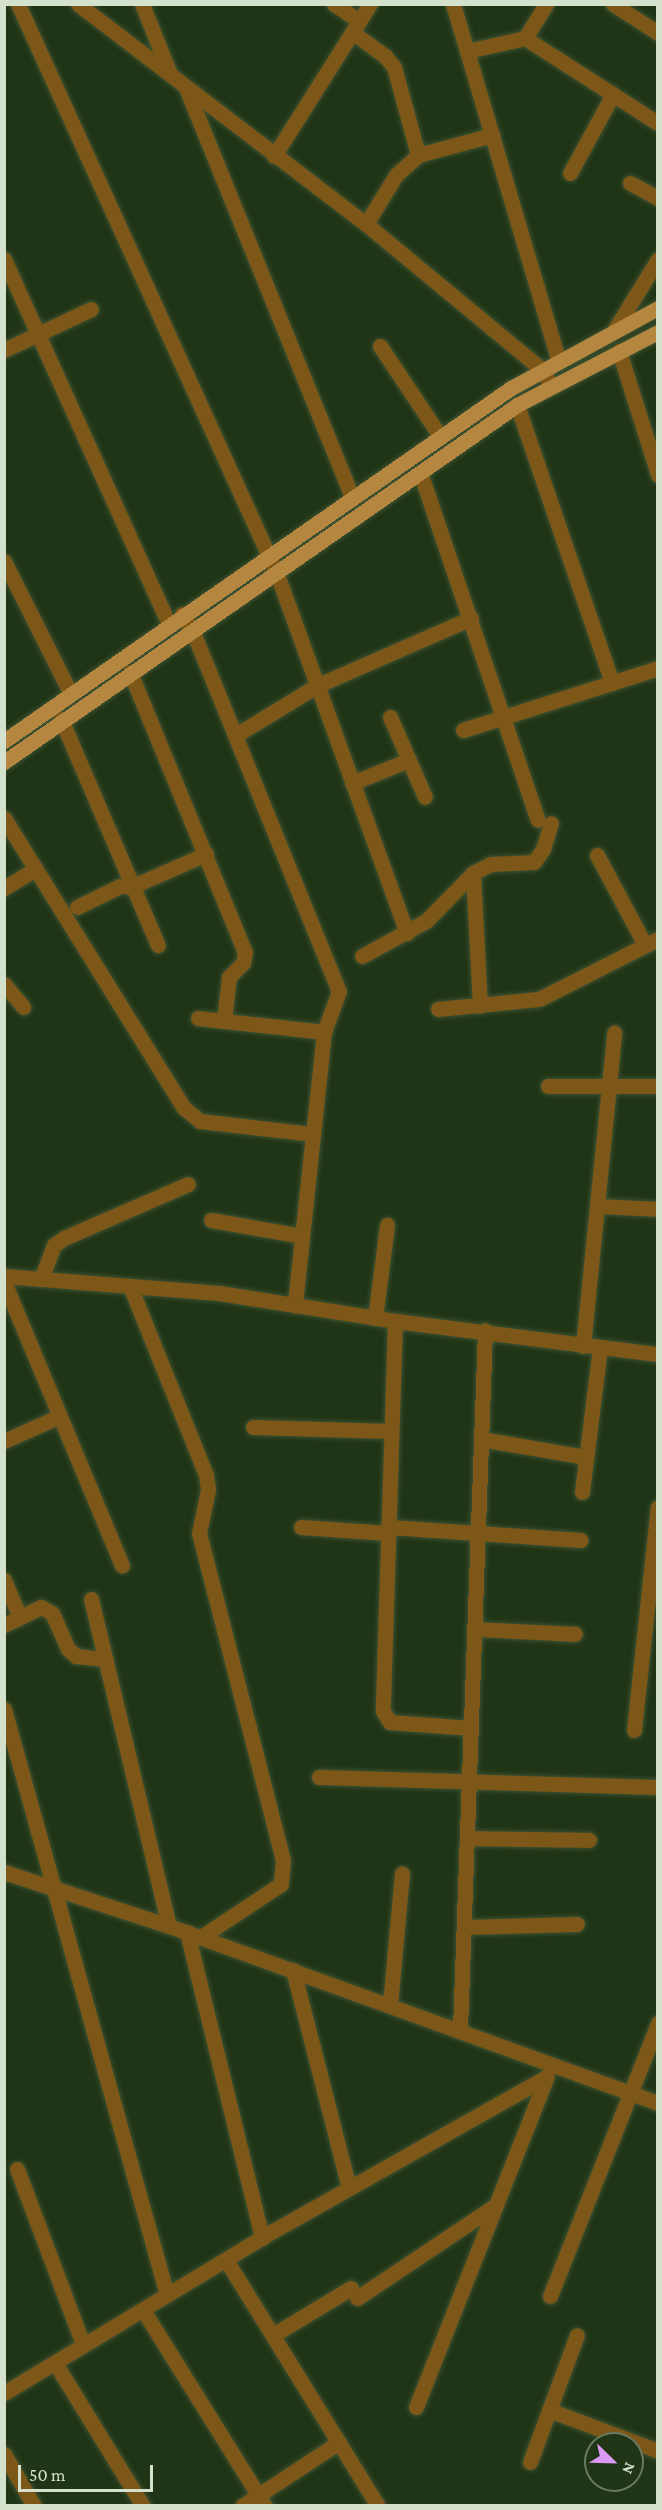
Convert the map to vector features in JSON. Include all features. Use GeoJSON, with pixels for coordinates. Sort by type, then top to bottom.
{"type":"FeatureCollection","features":[{"type":"Feature","properties":{"kind":"main road"},"geometry":{"type":"LineString","coordinates":[[4,741],[182,614],[541,369],[657,308]]}},
{"type":"Feature","properties":{"kind":"main road"},"geometry":{"type":"LineString","coordinates":[[4,762],[61,719],[193,632],[517,405],[551,385],[657,332]]}},
{"type":"Feature","properties":{"kind":"street"},"geometry":{"type":"LineString","coordinates":[[18,4],[277,574],[407,933]]}},
{"type":"Feature","properties":{"kind":"street"},"geometry":{"type":"LineString","coordinates":[[78,4],[274,156],[366,224],[541,369],[551,385]]}},
{"type":"Feature","properties":{"kind":"street"},"geometry":{"type":"LineString","coordinates":[[142,4],[170,75]]}},
{"type":"Feature","properties":{"kind":"street"},"geometry":{"type":"LineString","coordinates":[[334,4],[394,67],[418,155]]}},
{"type":"Feature","properties":{"kind":"street"},"geometry":{"type":"LineString","coordinates":[[274,156],[370,4]]}},
{"type":"Feature","properties":{"kind":"street"},"geometry":{"type":"LineString","coordinates":[[453,4],[558,359]]}},
{"type":"Feature","properties":{"kind":"street"},"geometry":{"type":"LineString","coordinates":[[525,38],[546,4]]}},
{"type":"Feature","properties":{"kind":"street"},"geometry":{"type":"LineString","coordinates":[[613,4],[657,33]]}},
{"type":"Feature","properties":{"kind":"street"},"geometry":{"type":"LineString","coordinates":[[467,51],[525,38],[656,122]]}},
{"type":"Feature","properties":{"kind":"street"},"geometry":{"type":"LineString","coordinates":[[186,88],[352,497]]}},
{"type":"Feature","properties":{"kind":"street"},"geometry":{"type":"LineString","coordinates":[[570,173],[613,94]]}},
{"type":"Feature","properties":{"kind":"street"},"geometry":{"type":"LineString","coordinates":[[366,224],[396,175],[418,155],[492,135]]}},
{"type":"Feature","properties":{"kind":"street"},"geometry":{"type":"LineString","coordinates":[[630,183],[657,198]]}},
{"type":"Feature","properties":{"kind":"street"},"geometry":{"type":"LineString","coordinates":[[4,259],[40,334],[169,624]]}},
{"type":"Feature","properties":{"kind":"street"},"geometry":{"type":"LineString","coordinates":[[615,329],[657,259]]}},
{"type":"Feature","properties":{"kind":"street"},"geometry":{"type":"LineString","coordinates":[[4,350],[91,309]]}},
{"type":"Feature","properties":{"kind":"street"},"geometry":{"type":"LineString","coordinates":[[380,346],[440,436]]}},
{"type":"Feature","properties":{"kind":"street"},"geometry":{"type":"LineString","coordinates":[[620,351],[657,475]]}},
{"type":"Feature","properties":{"kind":"street"},"geometry":{"type":"LineString","coordinates":[[517,405],[612,683]]}},
{"type":"Feature","properties":{"kind":"street"},"geometry":{"type":"LineString","coordinates":[[362,956],[426,921],[473,873],[491,864],[534,862],[543,849],[544,822],[420,475]]}},
{"type":"Feature","properties":{"kind":"street"},"geometry":{"type":"LineString","coordinates":[[4,561],[70,692]]}},
{"type":"Feature","properties":{"kind":"street"},"geometry":{"type":"LineString","coordinates":[[182,614],[193,632],[334,974],[338,1002],[324,1032],[295,1305]]}},
{"type":"Feature","properties":{"kind":"street"},"geometry":{"type":"LineString","coordinates":[[236,735],[318,685],[471,618]]}},
{"type":"Feature","properties":{"kind":"street"},"geometry":{"type":"LineString","coordinates":[[463,730],[657,668]]}},
{"type":"Feature","properties":{"kind":"street"},"geometry":{"type":"LineString","coordinates":[[130,672],[245,952],[243,963],[229,977],[225,1021]]}},
{"type":"Feature","properties":{"kind":"street"},"geometry":{"type":"LineString","coordinates":[[390,717],[425,797]]}},
{"type":"Feature","properties":{"kind":"street"},"geometry":{"type":"LineString","coordinates":[[61,719],[158,945]]}},
{"type":"Feature","properties":{"kind":"street"},"geometry":{"type":"LineString","coordinates":[[352,783],[409,760]]}},
{"type":"Feature","properties":{"kind":"street"},"geometry":{"type":"LineString","coordinates":[[4,818],[184,1108],[200,1120],[313,1134]]}},
{"type":"Feature","properties":{"kind":"street"},"geometry":{"type":"LineString","coordinates":[[77,907],[120,886],[133,886],[206,854]]}},
{"type":"Feature","properties":{"kind":"street"},"geometry":{"type":"LineString","coordinates":[[438,1009],[539,999],[651,942],[597,855]]}},
{"type":"Feature","properties":{"kind":"street"},"geometry":{"type":"LineString","coordinates":[[4,888],[36,869]]}},
{"type":"Feature","properties":{"kind":"street"},"geometry":{"type":"LineString","coordinates":[[473,873],[480,1006]]}},
{"type":"Feature","properties":{"kind":"street"},"geometry":{"type":"LineString","coordinates":[[4,984],[23,1007]]}},
{"type":"Feature","properties":{"kind":"street"},"geometry":{"type":"LineString","coordinates":[[198,1018],[324,1032]]}},
{"type":"Feature","properties":{"kind":"street"},"geometry":{"type":"LineString","coordinates":[[583,1346],[614,1034]]}},
{"type":"Feature","properties":{"kind":"street"},"geometry":{"type":"LineString","coordinates":[[548,1086],[657,1086]]}},
{"type":"Feature","properties":{"kind":"street"},"geometry":{"type":"LineString","coordinates":[[41,1279],[54,1245],[64,1238],[188,1184]]}},
{"type":"Feature","properties":{"kind":"street"},"geometry":{"type":"LineString","coordinates":[[597,1206],[657,1209]]}},
{"type":"Feature","properties":{"kind":"street"},"geometry":{"type":"LineString","coordinates":[[210,1220],[302,1236]]}},
{"type":"Feature","properties":{"kind":"street"},"geometry":{"type":"LineString","coordinates":[[375,1318],[387,1225]]}},
{"type":"Feature","properties":{"kind":"street"},"geometry":{"type":"LineString","coordinates":[[4,1276],[219,1293],[395,1321],[485,1330],[583,1346],[657,1354]]}},
{"type":"Feature","properties":{"kind":"street"},"geometry":{"type":"LineString","coordinates":[[4,1282],[122,1565]]}},
{"type":"Feature","properties":{"kind":"street"},"geometry":{"type":"LineString","coordinates":[[130,1286],[206,1475],[208,1490],[199,1533],[283,1860],[281,1884],[194,1935]]}},
{"type":"Feature","properties":{"kind":"street"},"geometry":{"type":"LineString","coordinates":[[395,1321],[384,1718],[390,1722],[471,1728]]}},
{"type":"Feature","properties":{"kind":"street"},"geometry":{"type":"LineString","coordinates":[[460,2030],[485,1330]]}},
{"type":"Feature","properties":{"kind":"street"},"geometry":{"type":"LineString","coordinates":[[582,1492],[600,1348]]}},
{"type":"Feature","properties":{"kind":"street"},"geometry":{"type":"LineString","coordinates":[[4,1441],[60,1416]]}},
{"type":"Feature","properties":{"kind":"street"},"geometry":{"type":"LineString","coordinates":[[253,1428],[392,1431]]}},
{"type":"Feature","properties":{"kind":"street"},"geometry":{"type":"LineString","coordinates":[[481,1439],[586,1457]]}},
{"type":"Feature","properties":{"kind":"street"},"geometry":{"type":"LineString","coordinates":[[634,1730],[657,1507]]}},
{"type":"Feature","properties":{"kind":"street"},"geometry":{"type":"LineString","coordinates":[[301,1527],[478,1532],[581,1540]]}},
{"type":"Feature","properties":{"kind":"street"},"geometry":{"type":"LineString","coordinates":[[4,1580],[19,1616]]}},
{"type":"Feature","properties":{"kind":"street"},"geometry":{"type":"LineString","coordinates":[[92,1599],[169,1926]]}},
{"type":"Feature","properties":{"kind":"street"},"geometry":{"type":"LineString","coordinates":[[4,1625],[41,1606],[52,1613],[68,1649],[76,1656],[106,1659]]}},
{"type":"Feature","properties":{"kind":"street"},"geometry":{"type":"LineString","coordinates":[[474,1629],[575,1634]]}},
{"type":"Feature","properties":{"kind":"street"},"geometry":{"type":"LineString","coordinates":[[4,1709],[167,2295]]}},
{"type":"Feature","properties":{"kind":"street"},"geometry":{"type":"LineString","coordinates":[[319,1777],[657,1787]]}},
{"type":"Feature","properties":{"kind":"street"},"geometry":{"type":"LineString","coordinates":[[467,1838],[589,1840]]}},
{"type":"Feature","properties":{"kind":"street"},"geometry":{"type":"LineString","coordinates":[[4,1872],[169,1926],[552,2062],[657,2103]]}},
{"type":"Feature","properties":{"kind":"street"},"geometry":{"type":"LineString","coordinates":[[390,2005],[402,1874]]}},
{"type":"Feature","properties":{"kind":"street"},"geometry":{"type":"LineString","coordinates":[[464,1926],[577,1924]]}},
{"type":"Feature","properties":{"kind":"street"},"geometry":{"type":"LineString","coordinates":[[194,1935],[262,2238]]}},
{"type":"Feature","properties":{"kind":"street"},"geometry":{"type":"LineString","coordinates":[[293,1970],[349,2188]]}},
{"type":"Feature","properties":{"kind":"street"},"geometry":{"type":"LineString","coordinates":[[550,2296],[657,2023]]}},
{"type":"Feature","properties":{"kind":"street"},"geometry":{"type":"LineString","coordinates":[[416,2407],[552,2062]]}},
{"type":"Feature","properties":{"kind":"street"},"geometry":{"type":"LineString","coordinates":[[6,2388],[55,2362],[349,2188],[546,2078]]}},
{"type":"Feature","properties":{"kind":"street"},"geometry":{"type":"LineString","coordinates":[[17,2169],[83,2345]]}},
{"type":"Feature","properties":{"kind":"street"},"geometry":{"type":"LineString","coordinates":[[273,2335],[354,2293],[496,2205]]}},
{"type":"Feature","properties":{"kind":"street"},"geometry":{"type":"LineString","coordinates":[[226,2260],[378,2505]]}},
{"type":"Feature","properties":{"kind":"street"},"geometry":{"type":"LineString","coordinates":[[142,2310],[261,2500]]}},
{"type":"Feature","properties":{"kind":"street"},"geometry":{"type":"LineString","coordinates":[[530,2462],[577,2335]]}},
{"type":"Feature","properties":{"kind":"street"},"geometry":{"type":"LineString","coordinates":[[55,2362],[143,2505]]}},
{"type":"Feature","properties":{"kind":"street"},"geometry":{"type":"LineString","coordinates":[[549,2410],[657,2451]]}},
{"type":"Feature","properties":{"kind":"street"},"geometry":{"type":"LineString","coordinates":[[242,2505],[261,2500],[339,2442]]}},
{"type":"Feature","properties":{"kind":"street"},"geometry":{"type":"LineString","coordinates":[[4,2454],[34,2505]]}}]}
